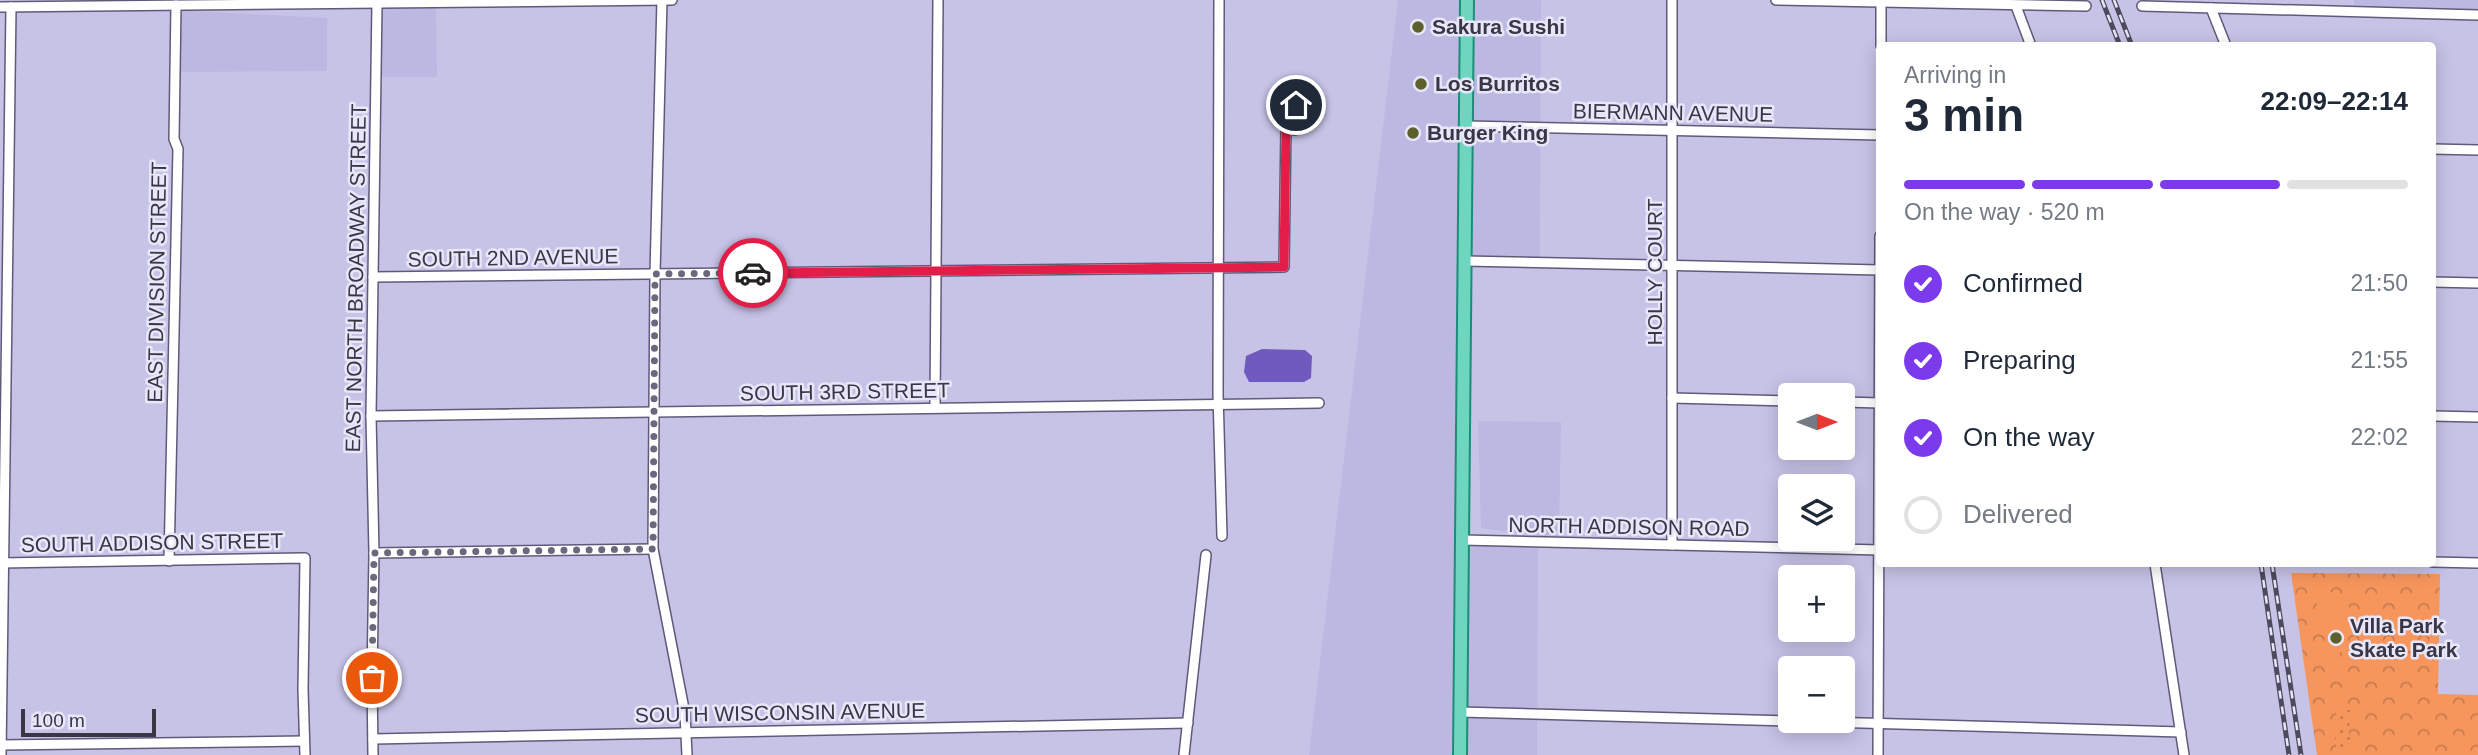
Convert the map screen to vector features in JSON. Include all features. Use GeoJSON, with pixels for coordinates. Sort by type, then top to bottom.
{"type":"FeatureCollection","features":[{"type":"Feature","properties":{"kind":"main road"},"geometry":{"type":"LineString","coordinates":[[1460,755],[1467,0]]}},
{"type":"Feature","properties":{"kind":"street"},"geometry":{"type":"LineString","coordinates":[[662,0],[655,274],[653,549],[687,732],[687,755]]}},
{"type":"Feature","properties":{"kind":"street"},"geometry":{"type":"LineString","coordinates":[[0,7],[672,0]]}},
{"type":"Feature","properties":{"kind":"street"},"geometry":{"type":"LineString","coordinates":[[935,408],[938,0]]}},
{"type":"Feature","properties":{"kind":"street"},"geometry":{"type":"LineString","coordinates":[[1219,0],[1218,405],[1222,536]]}},
{"type":"Feature","properties":{"kind":"street","name":"HOLLY COURT"},"geometry":{"type":"LineString","coordinates":[[1672,0],[1672,545]]}},
{"type":"Feature","properties":{"kind":"street"},"geometry":{"type":"LineString","coordinates":[[1776,0],[2086,6]]}},
{"type":"Feature","properties":{"kind":"street"},"geometry":{"type":"LineString","coordinates":[[1881,2],[1881,42]]}},
{"type":"Feature","properties":{"kind":"street","name":"EAST NORTH BROADWAY STREET"},"geometry":{"type":"LineString","coordinates":[[373,755],[374,553],[371,416],[377,3]]}},
{"type":"Feature","properties":{"kind":"street","name":"EAST DIVISION STREET"},"geometry":{"type":"LineString","coordinates":[[169,561],[178,149],[174,139],[176,5]]}},
{"type":"Feature","properties":{"kind":"street"},"geometry":{"type":"LineString","coordinates":[[2142,6],[2211,8],[2284,5],[2478,15]]}},
{"type":"Feature","properties":{"kind":"street"},"geometry":{"type":"LineString","coordinates":[[2016,6],[2030,42]]}},
{"type":"Feature","properties":{"kind":"street"},"geometry":{"type":"LineString","coordinates":[[11,7],[5,193],[1,748],[304,741],[305,755]]}},
{"type":"Feature","properties":{"kind":"street"},"geometry":{"type":"LineString","coordinates":[[2211,8],[2224,42]]}},
{"type":"Feature","properties":{"kind":"street","name":"SOUTH 2ND AVENUE"},"geometry":{"type":"LineString","coordinates":[[373,278],[1284,267],[1286,126]]}},
{"type":"Feature","properties":{"kind":"street","name":"BIERMANN AVENUE"},"geometry":{"type":"LineString","coordinates":[[1465,127],[1876,135]]}},
{"type":"Feature","properties":{"kind":"street"},"geometry":{"type":"LineString","coordinates":[[2436,149],[2478,150]]}},
{"type":"Feature","properties":{"kind":"street"},"geometry":{"type":"LineString","coordinates":[[1464,261],[1876,270]]}},
{"type":"Feature","properties":{"kind":"street"},"geometry":{"type":"LineString","coordinates":[[2436,282],[2478,283]]}},
{"type":"Feature","properties":{"kind":"street"},"geometry":{"type":"LineString","coordinates":[[1672,398],[1778,401]]}},
{"type":"Feature","properties":{"kind":"street"},"geometry":{"type":"LineString","coordinates":[[1855,402],[1876,403]]}},
{"type":"Feature","properties":{"kind":"street","name":"SOUTH 3RD STREET"},"geometry":{"type":"LineString","coordinates":[[371,416],[1319,403]]}},
{"type":"Feature","properties":{"kind":"street"},"geometry":{"type":"LineString","coordinates":[[2436,416],[2478,417]]}},
{"type":"Feature","properties":{"kind":"street","name":"NORTH ADDISON ROAD"},"geometry":{"type":"LineString","coordinates":[[1462,540],[1876,550]]}},
{"type":"Feature","properties":{"kind":"street"},"geometry":{"type":"LineString","coordinates":[[374,553],[653,549]]}},
{"type":"Feature","properties":{"kind":"street"},"geometry":{"type":"LineString","coordinates":[[1184,755],[1206,555]]}},
{"type":"Feature","properties":{"kind":"street","name":"SOUTH ADDISON STREET"},"geometry":{"type":"LineString","coordinates":[[2,563],[305,558],[304,741]]}},
{"type":"Feature","properties":{"kind":"street"},"geometry":{"type":"LineString","coordinates":[[2436,562],[2478,563]]}},
{"type":"Feature","properties":{"kind":"street"},"geometry":{"type":"LineString","coordinates":[[1878,755],[1879,567]]}},
{"type":"Feature","properties":{"kind":"street"},"geometry":{"type":"LineString","coordinates":[[2155,567],[2184,755]]}},
{"type":"Feature","properties":{"kind":"street"},"geometry":{"type":"LineString","coordinates":[[1460,712],[1778,721]]}},
{"type":"Feature","properties":{"kind":"street"},"geometry":{"type":"LineString","coordinates":[[1855,722],[2181,732]]}},
{"type":"Feature","properties":{"kind":"street","name":"SOUTH WISCONSIN AVENUE"},"geometry":{"type":"LineString","coordinates":[[373,739],[1188,723]]}},
{"type":"Feature","properties":{"kind":"shaded area"},"geometry":{"type":"Polygon","coordinates":[[[1398,0],[1463,0],[1458,755],[1309,755],[1398,0]]]}},
{"type":"Feature","properties":{"kind":"shaded area"},"geometry":{"type":"Polygon","coordinates":[[[1469,0],[1541,0],[1540,259],[1467,259],[1469,0]]]}},
{"type":"Feature","properties":{"kind":"shaded area"},"geometry":{"type":"Polygon","coordinates":[[[2354,0],[2478,0],[2478,12],[2354,9],[2354,0]]]}},
{"type":"Feature","properties":{"kind":"shaded area"},"geometry":{"type":"Polygon","coordinates":[[[436,6],[437,77],[379,77],[380,7],[436,6]]]}},
{"type":"Feature","properties":{"kind":"shaded area"},"geometry":{"type":"Polygon","coordinates":[[[172,10],[327,18],[327,71],[170,72],[172,10]]]}},
{"type":"Feature","properties":{"kind":"shaded area"},"geometry":{"type":"Polygon","coordinates":[[[1262,349],[1305,350],[1312,356],[1311,378],[1304,382],[1249,382],[1244,372],[1246,356],[1262,349]]]}},
{"type":"Feature","properties":{"kind":"shaded area"},"geometry":{"type":"Polygon","coordinates":[[[1478,421],[1561,422],[1559,539],[1481,528],[1478,421]]]}},
{"type":"Feature","properties":{"kind":"shaded area"},"geometry":{"type":"Polygon","coordinates":[[[1465,544],[1538,545],[1537,755],[1464,755],[1465,544]]]}},
{"type":"Feature","properties":{"kind":"green space"},"geometry":{"type":"Polygon","coordinates":[[[2291,573],[2440,574],[2438,694],[2478,695],[2478,755],[2317,755],[2291,573]]]}},
{"type":"Feature","properties":{"kind":"green space","name":"Villa Park Skate Park"},"geometry":{"type":"Polygon","coordinates":[[[2323,592],[2337,592],[2341,601],[2346,601],[2350,609],[2346,611],[2338,663],[2331,661],[2329,619],[2320,617],[2316,599],[2323,592]]]}},
{"type":"Feature","properties":{"kind":"green space"},"geometry":{"type":"Polygon","coordinates":[[[2338,710],[2350,710],[2349,736],[2353,746],[2345,755],[2337,750],[2335,738],[2338,732],[2338,710]]]}},
{"type":"Feature","properties":{"kind":"railway"},"geometry":{"type":"LineString","coordinates":[[2102,0],[2118,42]]}},
{"type":"Feature","properties":{"kind":"railway"},"geometry":{"type":"LineString","coordinates":[[2114,0],[2130,42]]}},
{"type":"Feature","properties":{"kind":"railway"},"geometry":{"type":"LineString","coordinates":[[2261,567],[2289,755]]}},
{"type":"Feature","properties":{"kind":"railway"},"geometry":{"type":"LineString","coordinates":[[2272,567],[2301,755]]}},
{"type":"Feature","properties":{"kind":"way so far"},"geometry":{"type":"LineString","coordinates":[[372,678],[374,553],[653,549],[655,274],[753,273]]}},
{"type":"Feature","properties":{"kind":"place","name":"Sakura Sushi"},"geometry":{"type":"Point","coordinates":[1418,27]}},
{"type":"Feature","properties":{"kind":"place","name":"Los Burritos"},"geometry":{"type":"Point","coordinates":[1421,84]}},
{"type":"Feature","properties":{"kind":"place","name":"Burger King"},"geometry":{"type":"Point","coordinates":[1413,133]}},
{"type":"Feature","properties":{"kind":"place","name":"Villa Park Skate Park"},"geometry":{"type":"Point","coordinates":[2336,638]}},
{"type":"Feature","properties":{"kind":"route"},"geometry":{"type":"LineString","coordinates":[[753,273],[1284,267],[1286,126],[1283,117],[1287,108],[1296,105]]}}]}
